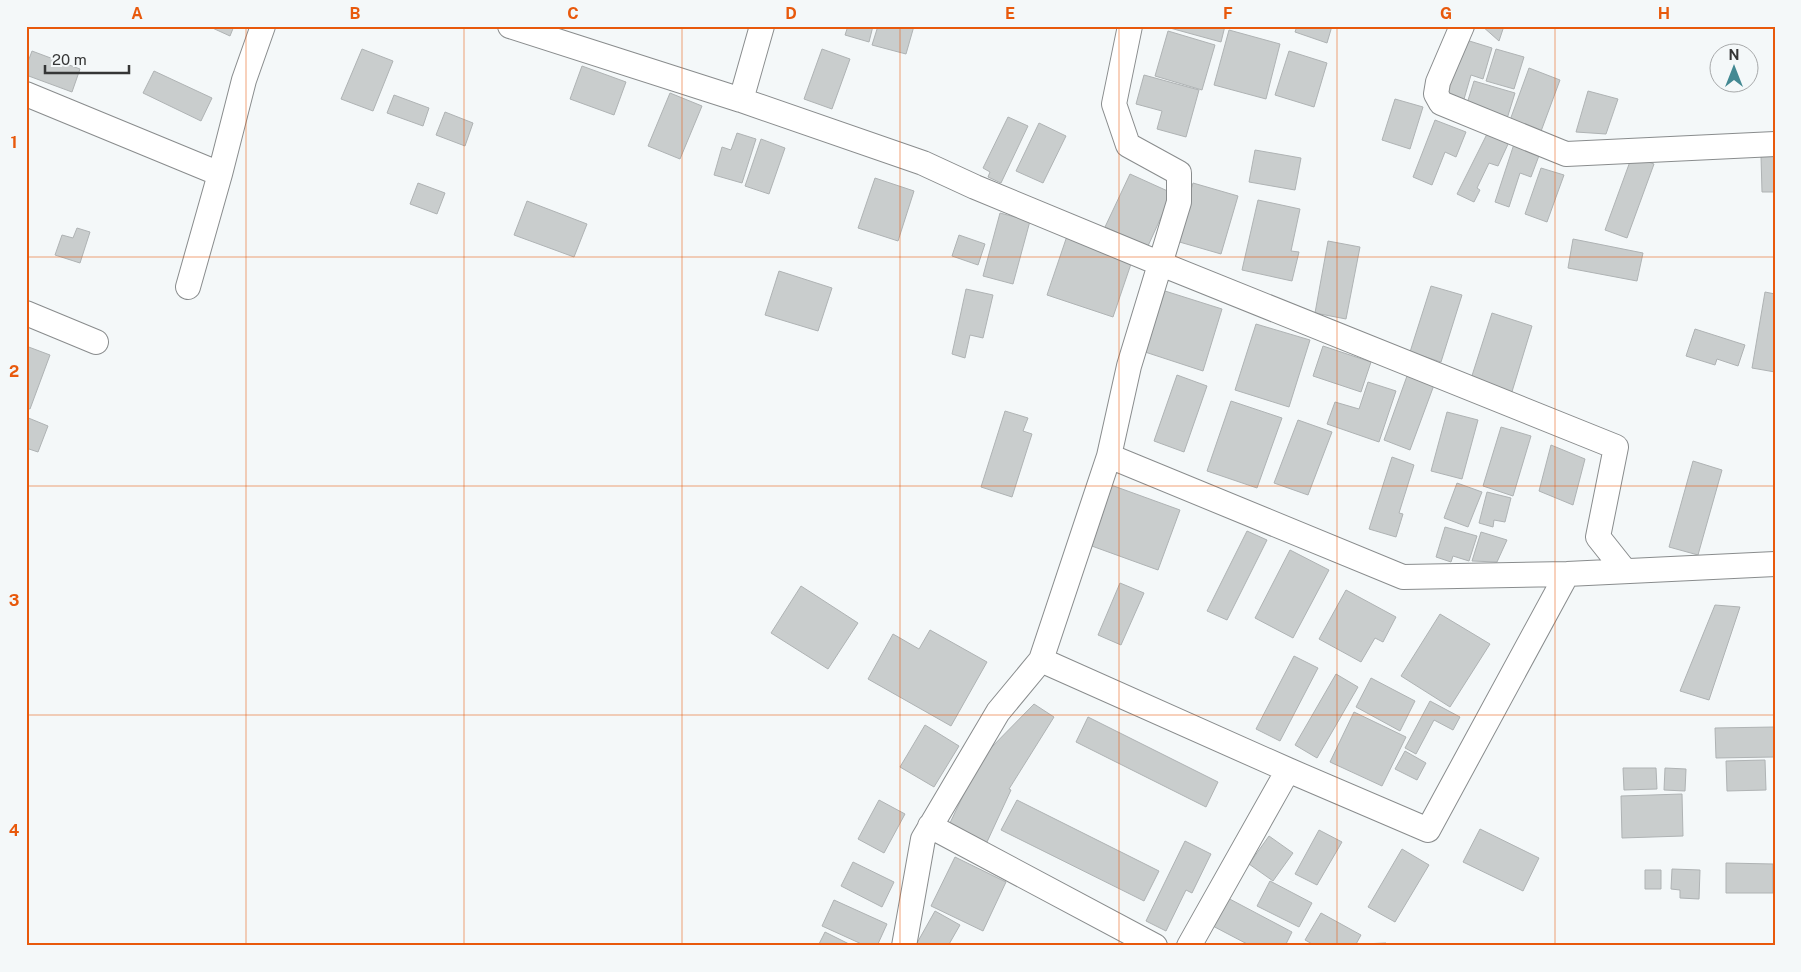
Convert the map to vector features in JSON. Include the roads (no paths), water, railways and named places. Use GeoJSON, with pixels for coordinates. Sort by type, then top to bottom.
{"type":"FeatureCollection","features":[{"type":"Feature","properties":{"kind":"street"},"geometry":{"type":"LineString","coordinates":[[188,287],[244,80],[263,26]]}},
{"type":"Feature","properties":{"kind":"street"},"geometry":{"type":"LineString","coordinates":[[510,26],[741,100],[923,163],[974,187],[1161,264],[1616,448],[1598,537],[1625,571]]}},
{"type":"Feature","properties":{"kind":"street"},"geometry":{"type":"LineString","coordinates":[[741,100],[762,26]]}},
{"type":"Feature","properties":{"kind":"street"},"geometry":{"type":"LineString","coordinates":[[904,946],[923,839],[998,712],[1041,660],[1109,456],[1130,366],[1179,202],[1179,173],[1128,145],[1114,104],[1130,26]]}},
{"type":"Feature","properties":{"kind":"street"},"geometry":{"type":"LineString","coordinates":[[1462,26],[1438,82],[1436,94],[1441,103],[1566,154],[1775,144]]}},
{"type":"Feature","properties":{"kind":"street"},"geometry":{"type":"LineString","coordinates":[[26,94],[220,174]]}},
{"type":"Feature","properties":{"kind":"street"},"geometry":{"type":"LineString","coordinates":[[26,313],[96,342]]}},
{"type":"Feature","properties":{"kind":"street"},"geometry":{"type":"LineString","coordinates":[[1109,456],[1403,577],[1567,574],[1775,564]]}},
{"type":"Feature","properties":{"kind":"street"},"geometry":{"type":"LineString","coordinates":[[1041,660],[1428,830],[1567,574]]}},
{"type":"Feature","properties":{"kind":"street"},"geometry":{"type":"LineString","coordinates":[[1189,946],[1288,770]]}},
{"type":"Feature","properties":{"kind":"street"},"geometry":{"type":"LineString","coordinates":[[930,826],[1155,946]]}}]}
